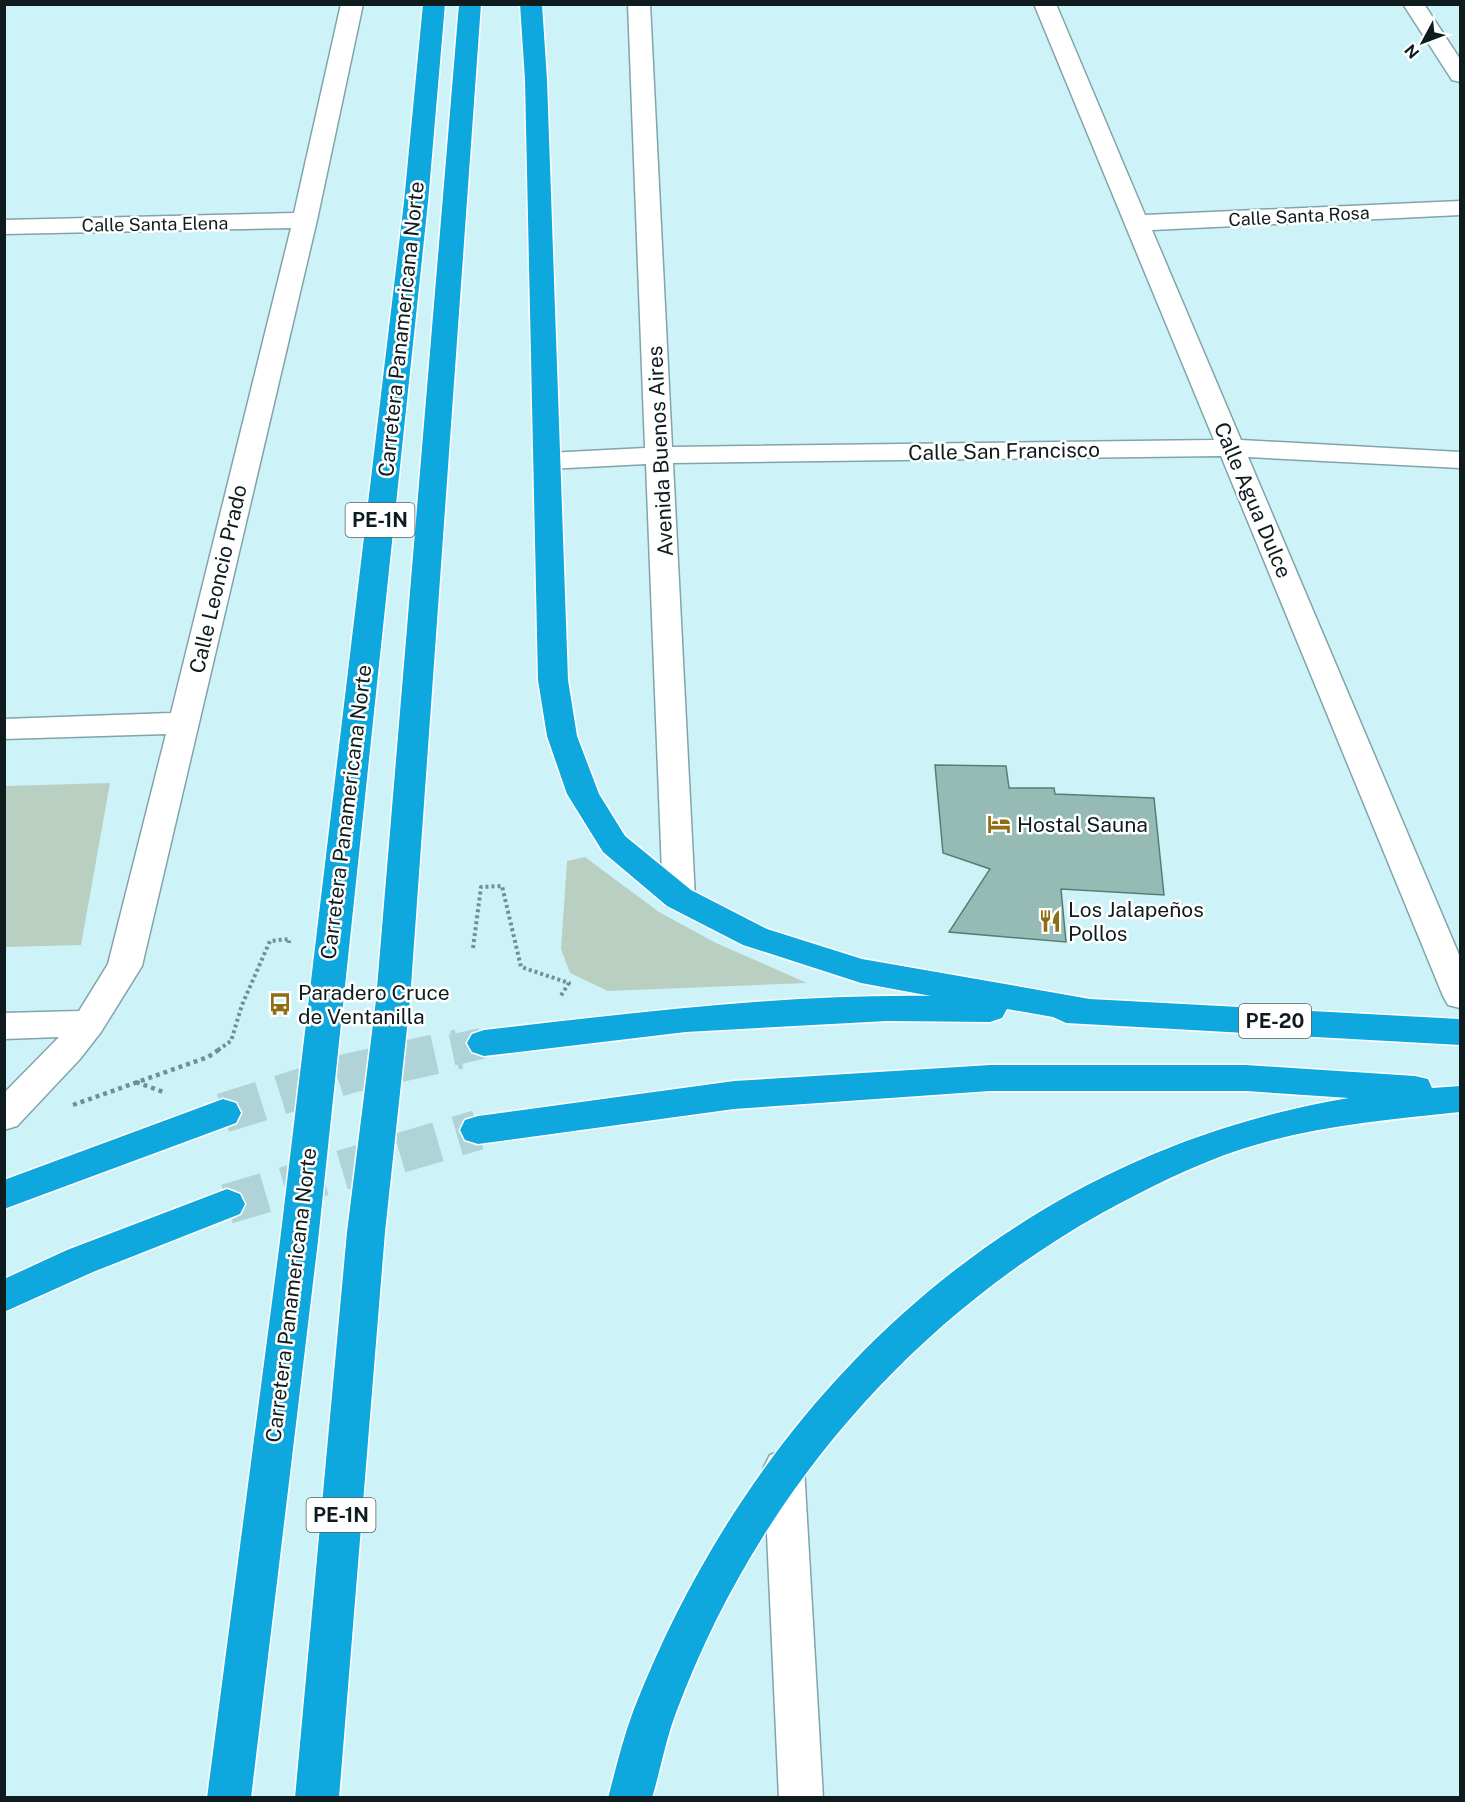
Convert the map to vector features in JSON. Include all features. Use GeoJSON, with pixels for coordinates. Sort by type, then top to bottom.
{"type":"FeatureCollection","features":[{"type":"Feature","properties":{"kind":"highway","name":"Carretera Panamericana Norte"},"geometry":{"type":"LineString","coordinates":[[229,1797],[299,1241],[416,202],[434,4]]}},
{"type":"Feature","properties":{"kind":"highway","name":"Carretera Panamericana Norte"},"geometry":{"type":"LineString","coordinates":[[317,1797],[366,1232],[393,1000],[470,4]]}},
{"type":"Feature","properties":{"kind":"highway"},"geometry":{"type":"LineString","coordinates":[[531,4],[536,80],[553,680],[562,736],[583,794],[614,844],[679,898],[755,937],[861,971],[1089,1011]]}},
{"type":"Feature","properties":{"kind":"highway"},"geometry":{"type":"LineString","coordinates":[[484,1043],[686,1019],[863,1009],[1089,1011]]}},
{"type":"Feature","properties":{"kind":"highway","name":"PE-20"},"geometry":{"type":"LineString","coordinates":[[1089,1011],[1461,1032]]}},
{"type":"Feature","properties":{"kind":"highway"},"geometry":{"type":"LineString","coordinates":[[478,1130],[734,1095],[990,1078],[1246,1078],[1461,1092]]}},
{"type":"Feature","properties":{"kind":"highway"},"geometry":{"type":"LineString","coordinates":[[630,1797],[656,1710],[696,1614],[784,1467],[849,1387],[927,1311],[1005,1252],[1082,1205],[1169,1163],[1252,1132],[1400,1103],[1461,1099]]}},
{"type":"Feature","properties":{"kind":"highway"},"geometry":{"type":"LineString","coordinates":[[4,1195],[223,1113]]}},
{"type":"Feature","properties":{"kind":"highway"},"geometry":{"type":"LineString","coordinates":[[4,1297],[80,1261],[226,1204]]}},
{"type":"Feature","properties":{"kind":"street","name":"Calle Leoncio Prado"},"geometry":{"type":"LineString","coordinates":[[4,1116],[19,1085],[68,1050],[89,1023],[125,966],[305,220],[352,4]]}},
{"type":"Feature","properties":{"kind":"street","name":"Avenida Buenos Aires"},"geometry":{"type":"LineString","coordinates":[[639,4],[679,898]]}},
{"type":"Feature","properties":{"kind":"street","name":"Calle Agua Dulce"},"geometry":{"type":"LineString","coordinates":[[1046,4],[1461,996]]}},
{"type":"Feature","properties":{"kind":"street"},"geometry":{"type":"LineString","coordinates":[[1413,4],[1440,28],[1461,75]]}},
{"type":"Feature","properties":{"kind":"street","name":"Calle Santa Rosa"},"geometry":{"type":"LineString","coordinates":[[1137,223],[1461,208]]}},
{"type":"Feature","properties":{"kind":"street","name":"Calle Santa Elena"},"geometry":{"type":"LineString","coordinates":[[4,227],[305,220]]}},
{"type":"Feature","properties":{"kind":"street","name":"Calle San Francisco"},"geometry":{"type":"LineString","coordinates":[[548,461],[660,454],[1232,448],[1461,460]]}},
{"type":"Feature","properties":{"kind":"street"},"geometry":{"type":"LineString","coordinates":[[4,729],[184,723]]}},
{"type":"Feature","properties":{"kind":"street"},"geometry":{"type":"LineString","coordinates":[[4,1026],[89,1023]]}},
{"type":"Feature","properties":{"kind":"street"},"geometry":{"type":"LineString","coordinates":[[784,1467],[801,1797]]}},
{"type":"Feature","properties":{"kind":"path"},"geometry":{"type":"LineString","coordinates":[[473,948],[481,887],[502,886],[521,967],[569,983]]}},
{"type":"Feature","properties":{"kind":"path"},"geometry":{"type":"LineString","coordinates":[[64,1108],[208,1057],[231,1041],[242,1005],[270,941],[289,939],[289,949]]}},
{"type":"Feature","properties":{"kind":"green space"},"geometry":{"type":"Polygon","coordinates":[[[110,783],[81,945],[5,947],[5,786],[110,783]]]}},
{"type":"Feature","properties":{"kind":"green space"},"geometry":{"type":"Polygon","coordinates":[[[585,857],[659,912],[716,943],[807,983],[608,991],[570,973],[561,949],[567,861],[585,857]]]}},
{"type":"Feature","properties":{"kind":"building"},"geometry":{"type":"Polygon","coordinates":[[[935,765],[1006,766],[1009,788],[1054,788],[1055,794],[1154,798],[1164,895],[1061,889],[1066,942],[949,932],[990,869],[943,853],[935,765]]]}},
{"type":"Feature","properties":{"kind":"tunnel"},"geometry":{"type":"LineString","coordinates":[[452,1050],[484,1043]]}},
{"type":"Feature","properties":{"kind":"tunnel"},"geometry":{"type":"LineString","coordinates":[[223,1113],[350,1073],[459,1049]]}},
{"type":"Feature","properties":{"kind":"tunnel"},"geometry":{"type":"LineString","coordinates":[[227,1204],[478,1130]]}},
{"type":"Feature","properties":{"kind":"place","name":"Hostal Sauna"},"geometry":{"type":"Point","coordinates":[999,824]}},
{"type":"Feature","properties":{"kind":"place","name":"Los Jalapeños Pollos"},"geometry":{"type":"Point","coordinates":[1050,921]}},
{"type":"Feature","properties":{"kind":"place","name":"Paradero Cruce de Ventanilla"},"geometry":{"type":"Point","coordinates":[280,1004]}}]}
